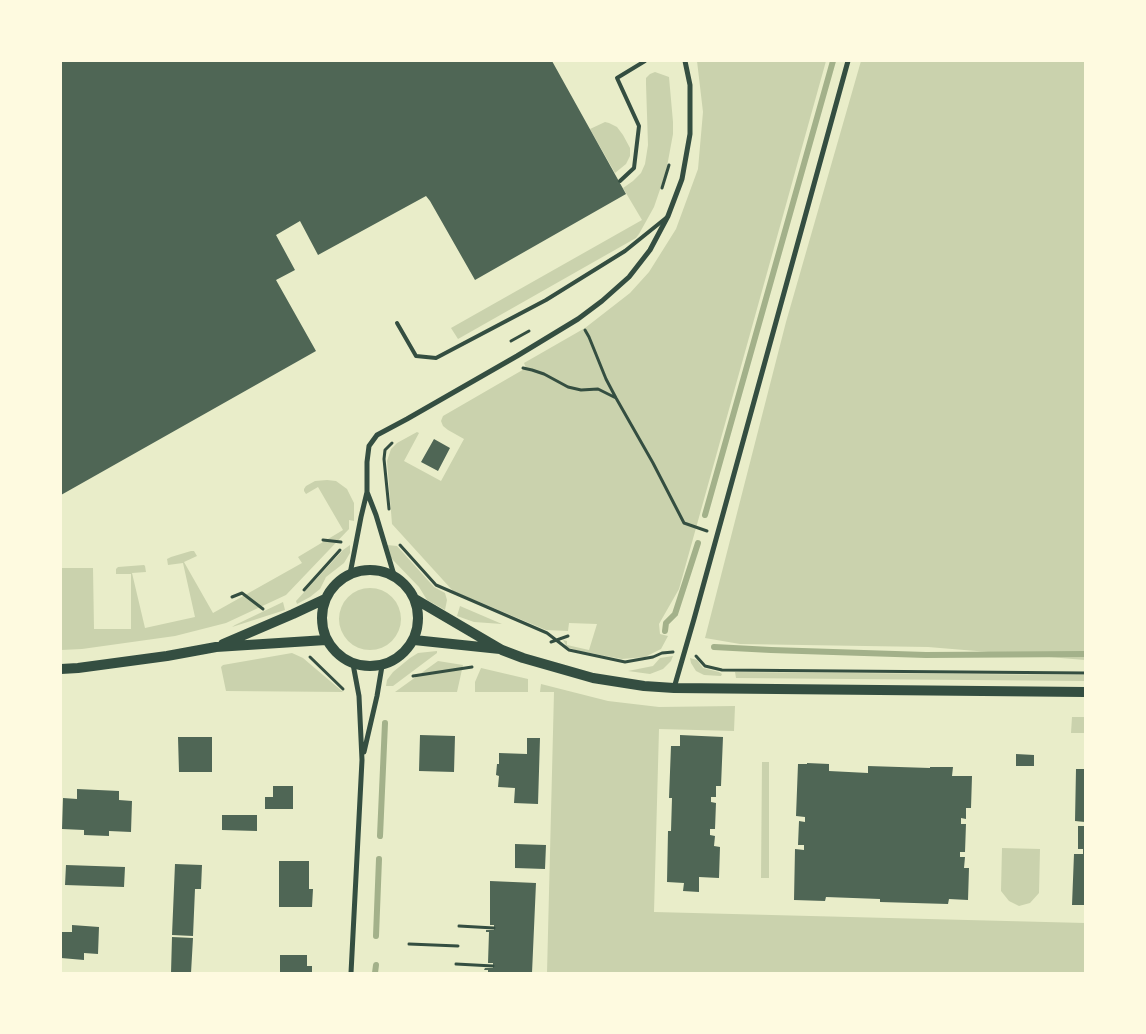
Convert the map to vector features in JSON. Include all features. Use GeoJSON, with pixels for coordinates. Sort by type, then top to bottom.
{"type":"FeatureCollection","features":[{"type":"Feature","properties":{"kind":"main road"},"geometry":{"type":"LineString","coordinates":[[365,570],[380,570],[394,575],[406,585],[415,599],[419,620],[414,640],[406,651],[395,660],[382,666],[368,667],[353,664],[338,655],[326,640],[322,627],[325,599],[336,584],[350,574],[365,570]]}},
{"type":"Feature","properties":{"kind":"main road"},"geometry":{"type":"LineString","coordinates":[[216,647],[325,599]]}},
{"type":"Feature","properties":{"kind":"main road"},"geometry":{"type":"LineString","coordinates":[[415,599],[502,650],[523,658],[593,678],[644,686],[674,688],[1085,692]]}},
{"type":"Feature","properties":{"kind":"main road"},"geometry":{"type":"LineString","coordinates":[[61,669],[167,656],[216,647],[326,640]]}},
{"type":"Feature","properties":{"kind":"main road"},"geometry":{"type":"LineString","coordinates":[[414,640],[502,650]]}},
{"type":"Feature","properties":{"kind":"street"},"geometry":{"type":"LineString","coordinates":[[350,574],[367,492],[369,446],[377,435],[578,319],[629,277],[650,250],[668,216],[682,179],[690,134],[690,85],[685,61]]}},
{"type":"Feature","properties":{"kind":"street"},"geometry":{"type":"LineString","coordinates":[[674,688],[848,61]]}},
{"type":"Feature","properties":{"kind":"street"},"geometry":{"type":"LineString","coordinates":[[367,492],[394,575]]}},
{"type":"Feature","properties":{"kind":"street"},"geometry":{"type":"LineString","coordinates":[[351,973],[362,760],[359,696],[353,664]]}},
{"type":"Feature","properties":{"kind":"street"},"geometry":{"type":"LineString","coordinates":[[362,760],[382,666]]}},
{"type":"Feature","properties":{"kind":"lane"},"geometry":{"type":"LineString","coordinates":[[620,181],[634,168],[639,126],[617,78],[646,61]]}},
{"type":"Feature","properties":{"kind":"lane"},"geometry":{"type":"LineString","coordinates":[[397,324],[416,356],[436,358],[546,300],[625,251],[668,216]]}},
{"type":"Feature","properties":{"kind":"path"},"geometry":{"type":"LineString","coordinates":[[662,190],[669,165]]}},
{"type":"Feature","properties":{"kind":"path"},"geometry":{"type":"LineString","coordinates":[[578,319],[589,337],[606,379],[684,523],[717,535]]}},
{"type":"Feature","properties":{"kind":"path"},"geometry":{"type":"LineString","coordinates":[[511,341],[536,327]]}},
{"type":"Feature","properties":{"kind":"path"},"geometry":{"type":"LineString","coordinates":[[521,368],[544,374],[568,387],[581,390],[598,389],[616,398]]}},
{"type":"Feature","properties":{"kind":"path"},"geometry":{"type":"LineString","coordinates":[[390,513],[384,460],[385,450],[392,442]]}},
{"type":"Feature","properties":{"kind":"path"},"geometry":{"type":"LineString","coordinates":[[323,540],[341,542]]}},
{"type":"Feature","properties":{"kind":"path"},"geometry":{"type":"LineString","coordinates":[[392,541],[401,546],[436,585],[546,632],[569,650],[625,662],[671,652]]}},
{"type":"Feature","properties":{"kind":"path"},"geometry":{"type":"LineString","coordinates":[[297,593],[305,589],[346,544]]}},
{"type":"Feature","properties":{"kind":"path"},"geometry":{"type":"LineString","coordinates":[[232,597],[242,593],[263,609],[257,612]]}},
{"type":"Feature","properties":{"kind":"path"},"geometry":{"type":"LineString","coordinates":[[551,642],[568,636]]}},
{"type":"Feature","properties":{"kind":"path"},"geometry":{"type":"LineString","coordinates":[[307,653],[349,695]]}},
{"type":"Feature","properties":{"kind":"path"},"geometry":{"type":"LineString","coordinates":[[694,655],[705,666],[722,670],[1085,673]]}},
{"type":"Feature","properties":{"kind":"path"},"geometry":{"type":"LineString","coordinates":[[413,676],[472,667]]}},
{"type":"Feature","properties":{"kind":"path"},"geometry":{"type":"LineString","coordinates":[[459,926],[494,928]]}},
{"type":"Feature","properties":{"kind":"path"},"geometry":{"type":"LineString","coordinates":[[409,944],[458,946]]}},
{"type":"Feature","properties":{"kind":"path"},"geometry":{"type":"LineString","coordinates":[[456,964],[493,966]]}},
{"type":"Feature","properties":{"kind":"green space"},"geometry":{"type":"Polygon","coordinates":[[[697,61],[826,61],[679,589],[659,624],[660,634],[668,636],[661,649],[645,657],[622,659],[567,647],[563,640],[567,641],[567,645],[589,650],[597,624],[569,623],[568,631],[546,630],[453,591],[392,524],[387,461],[391,449],[397,443],[417,432],[419,433],[404,461],[441,481],[464,439],[443,426],[441,421],[443,416],[526,368],[524,363],[585,328],[630,293],[649,272],[676,229],[698,169],[703,112],[697,61]]]}},
{"type":"Feature","properties":{"kind":"green space"},"geometry":{"type":"Polygon","coordinates":[[[861,61],[1085,61],[1085,660],[928,647],[740,644],[705,638],[786,322],[861,61]]]}},
{"type":"Feature","properties":{"kind":"green space"},"geometry":{"type":"Polygon","coordinates":[[[655,72],[669,77],[673,134],[666,172],[654,207],[639,234],[636,238],[458,339],[451,328],[642,220],[623,188],[641,173],[645,164],[648,145],[646,78],[655,72]]]}},
{"type":"Feature","properties":{"kind":"green space"},"geometry":{"type":"Polygon","coordinates":[[[605,122],[617,127],[630,148],[630,156],[626,164],[615,173],[590,129],[605,122]]]}},
{"type":"Feature","properties":{"kind":"green space"},"geometry":{"type":"Polygon","coordinates":[[[315,481],[336,481],[347,489],[354,503],[354,521],[349,520],[349,529],[286,595],[226,623],[175,636],[82,649],[61,650],[61,568],[93,568],[94,629],[131,629],[131,574],[116,574],[116,569],[118,567],[144,565],[146,572],[132,573],[145,628],[195,617],[183,563],[168,565],[167,559],[194,551],[197,556],[184,562],[213,613],[302,563],[298,557],[343,530],[318,487],[306,494],[304,491],[306,486],[315,481]]]}},
{"type":"Feature","properties":{"kind":"green space"},"geometry":{"type":"Polygon","coordinates":[[[350,545],[350,553],[344,563],[326,577],[320,589],[297,604],[296,601],[343,550],[350,545]]]}},
{"type":"Feature","properties":{"kind":"green space"},"geometry":{"type":"Polygon","coordinates":[[[387,545],[397,546],[434,587],[445,593],[447,600],[445,610],[427,600],[419,587],[391,558],[387,545]]]}},
{"type":"Feature","properties":{"kind":"green space"},"geometry":{"type":"Polygon","coordinates":[[[370,588],[382,591],[392,597],[398,607],[401,619],[398,631],[392,641],[382,647],[370,650],[358,647],[348,641],[342,631],[339,619],[342,607],[348,597],[358,591],[370,588]]]}},
{"type":"Feature","properties":{"kind":"green space"},"geometry":{"type":"Polygon","coordinates":[[[283,602],[285,610],[232,627],[235,625],[283,602]]]}},
{"type":"Feature","properties":{"kind":"green space"},"geometry":{"type":"Polygon","coordinates":[[[460,606],[502,624],[474,622],[457,616],[460,606]]]}},
{"type":"Feature","properties":{"kind":"green space"},"geometry":{"type":"Polygon","coordinates":[[[437,651],[437,653],[393,686],[386,686],[387,680],[393,672],[410,658],[418,653],[437,651]]]}},
{"type":"Feature","properties":{"kind":"green space"},"geometry":{"type":"Polygon","coordinates":[[[292,653],[303,658],[343,692],[226,691],[221,667],[223,665],[292,653]]]}},
{"type":"Feature","properties":{"kind":"green space"},"geometry":{"type":"Polygon","coordinates":[[[673,656],[663,669],[650,674],[628,671],[653,666],[660,658],[673,656]]]}},
{"type":"Feature","properties":{"kind":"green space"},"geometry":{"type":"Polygon","coordinates":[[[690,658],[697,660],[703,668],[719,672],[722,674],[721,676],[704,675],[696,671],[690,658]]]}},
{"type":"Feature","properties":{"kind":"green space"},"geometry":{"type":"Polygon","coordinates":[[[438,661],[463,665],[457,692],[395,692],[438,661]]]}},
{"type":"Feature","properties":{"kind":"green space"},"geometry":{"type":"Polygon","coordinates":[[[481,668],[528,679],[528,692],[475,692],[475,682],[481,668]]]}},
{"type":"Feature","properties":{"kind":"green space"},"geometry":{"type":"Polygon","coordinates":[[[735,672],[1085,675],[1085,681],[736,678],[735,672]]]}},
{"type":"Feature","properties":{"kind":"green space"},"geometry":{"type":"Polygon","coordinates":[[[541,684],[608,701],[659,707],[735,706],[734,731],[659,729],[654,912],[1085,923],[1085,973],[547,973],[554,692],[540,692],[541,684]]]}},
{"type":"Feature","properties":{"kind":"green space"},"geometry":{"type":"Polygon","coordinates":[[[1072,717],[1085,717],[1085,733],[1071,733],[1072,717]]]}},
{"type":"Feature","properties":{"kind":"green space"},"geometry":{"type":"Polygon","coordinates":[[[762,762],[769,762],[769,878],[761,878],[762,762]]]}},
{"type":"Feature","properties":{"kind":"green space"},"geometry":{"type":"Polygon","coordinates":[[[1002,848],[1040,849],[1039,893],[1030,903],[1019,906],[1009,901],[1001,891],[1002,848]]]}},
{"type":"Feature","properties":{"kind":"building"},"geometry":{"type":"Polygon","coordinates":[[[61,61],[552,61],[626,194],[475,280],[426,196],[318,255],[300,221],[276,235],[295,270],[276,280],[316,351],[61,495],[61,61]]]}},
{"type":"Feature","properties":{"kind":"building"},"geometry":{"type":"Polygon","coordinates":[[[434,439],[450,448],[438,471],[421,462],[434,439]]]}},
{"type":"Feature","properties":{"kind":"building"},"geometry":{"type":"Polygon","coordinates":[[[420,735],[455,736],[454,772],[419,771],[420,735]]]}},
{"type":"Feature","properties":{"kind":"building"},"geometry":{"type":"Polygon","coordinates":[[[680,735],[723,737],[721,786],[716,786],[716,797],[711,797],[711,802],[716,803],[715,829],[710,829],[710,835],[715,836],[714,846],[720,847],[719,878],[699,877],[699,892],[683,891],[684,883],[667,882],[668,831],[671,831],[672,798],[669,798],[671,746],[680,746],[680,735]]]}},
{"type":"Feature","properties":{"kind":"building"},"geometry":{"type":"Polygon","coordinates":[[[178,737],[212,737],[212,772],[179,772],[178,737]]]}},
{"type":"Feature","properties":{"kind":"building"},"geometry":{"type":"Polygon","coordinates":[[[527,738],[540,738],[538,804],[514,803],[515,788],[498,787],[499,776],[496,775],[499,753],[527,754],[527,738]]]}},
{"type":"Feature","properties":{"kind":"building"},"geometry":{"type":"Polygon","coordinates":[[[1016,754],[1034,755],[1034,766],[1016,766],[1016,754]]]}},
{"type":"Feature","properties":{"kind":"building"},"geometry":{"type":"Polygon","coordinates":[[[798,764],[829,764],[829,771],[868,773],[868,766],[953,767],[952,776],[972,776],[971,808],[966,808],[966,819],[961,818],[961,824],[966,824],[965,852],[960,852],[960,857],[965,857],[964,868],[969,868],[968,900],[949,899],[948,904],[880,902],[880,899],[826,897],[825,901],[794,900],[795,849],[804,850],[804,845],[798,845],[799,821],[805,822],[805,817],[796,816],[798,764]]]}},
{"type":"Feature","properties":{"kind":"building"},"geometry":{"type":"Polygon","coordinates":[[[1076,769],[1085,769],[1085,822],[1075,821],[1076,769]]]}},
{"type":"Feature","properties":{"kind":"building"},"geometry":{"type":"Polygon","coordinates":[[[273,786],[293,786],[293,809],[265,809],[265,797],[273,797],[273,786]]]}},
{"type":"Feature","properties":{"kind":"building"},"geometry":{"type":"Polygon","coordinates":[[[77,789],[119,791],[119,800],[132,801],[131,832],[109,831],[109,836],[84,835],[84,830],[62,829],[63,798],[77,799],[77,789]]]}},
{"type":"Feature","properties":{"kind":"building"},"geometry":{"type":"Polygon","coordinates":[[[222,815],[257,815],[257,831],[222,830],[222,815]]]}},
{"type":"Feature","properties":{"kind":"building"},"geometry":{"type":"Polygon","coordinates":[[[1078,826],[1085,826],[1085,905],[1072,905],[1074,854],[1083,854],[1083,849],[1078,849],[1078,826]]]}},
{"type":"Feature","properties":{"kind":"building"},"geometry":{"type":"Polygon","coordinates":[[[515,844],[546,845],[545,869],[515,868],[515,844]]]}},
{"type":"Feature","properties":{"kind":"building"},"geometry":{"type":"Polygon","coordinates":[[[279,861],[309,861],[309,889],[313,889],[312,907],[279,907],[279,861]]]}},
{"type":"Feature","properties":{"kind":"building"},"geometry":{"type":"Polygon","coordinates":[[[175,864],[202,865],[201,889],[195,889],[193,936],[172,935],[175,864]]]}},
{"type":"Feature","properties":{"kind":"building"},"geometry":{"type":"Polygon","coordinates":[[[66,865],[125,867],[124,887],[65,885],[66,865]]]}},
{"type":"Feature","properties":{"kind":"building"},"geometry":{"type":"Polygon","coordinates":[[[490,881],[536,883],[532,973],[488,973],[488,970],[484,970],[485,968],[493,968],[493,963],[488,963],[489,932],[486,932],[486,930],[494,930],[494,925],[490,925],[490,881]]]}},
{"type":"Feature","properties":{"kind":"building"},"geometry":{"type":"Polygon","coordinates":[[[72,925],[99,927],[98,954],[84,953],[84,960],[61,958],[61,932],[72,932],[72,925]]]}},
{"type":"Feature","properties":{"kind":"building"},"geometry":{"type":"Polygon","coordinates":[[[172,937],[193,938],[191,973],[171,973],[172,937]]]}},
{"type":"Feature","properties":{"kind":"building"},"geometry":{"type":"Polygon","coordinates":[[[280,955],[307,955],[307,966],[312,966],[312,973],[280,973],[280,955]]]}},
{"type":"Feature","properties":{"kind":"waterway"},"geometry":{"type":"LineString","coordinates":[[705,515],[833,61]]}},
{"type":"Feature","properties":{"kind":"waterway"},"geometry":{"type":"LineString","coordinates":[[665,631],[666,623],[675,614],[698,543]]}},
{"type":"Feature","properties":{"kind":"waterway"},"geometry":{"type":"LineString","coordinates":[[714,647],[926,655],[1085,654]]}},
{"type":"Feature","properties":{"kind":"waterway"},"geometry":{"type":"LineString","coordinates":[[380,836],[385,723]]}},
{"type":"Feature","properties":{"kind":"waterway"},"geometry":{"type":"LineString","coordinates":[[376,936],[379,859]]}},
{"type":"Feature","properties":{"kind":"waterway"},"geometry":{"type":"LineString","coordinates":[[375,973],[376,965]]}}]}
